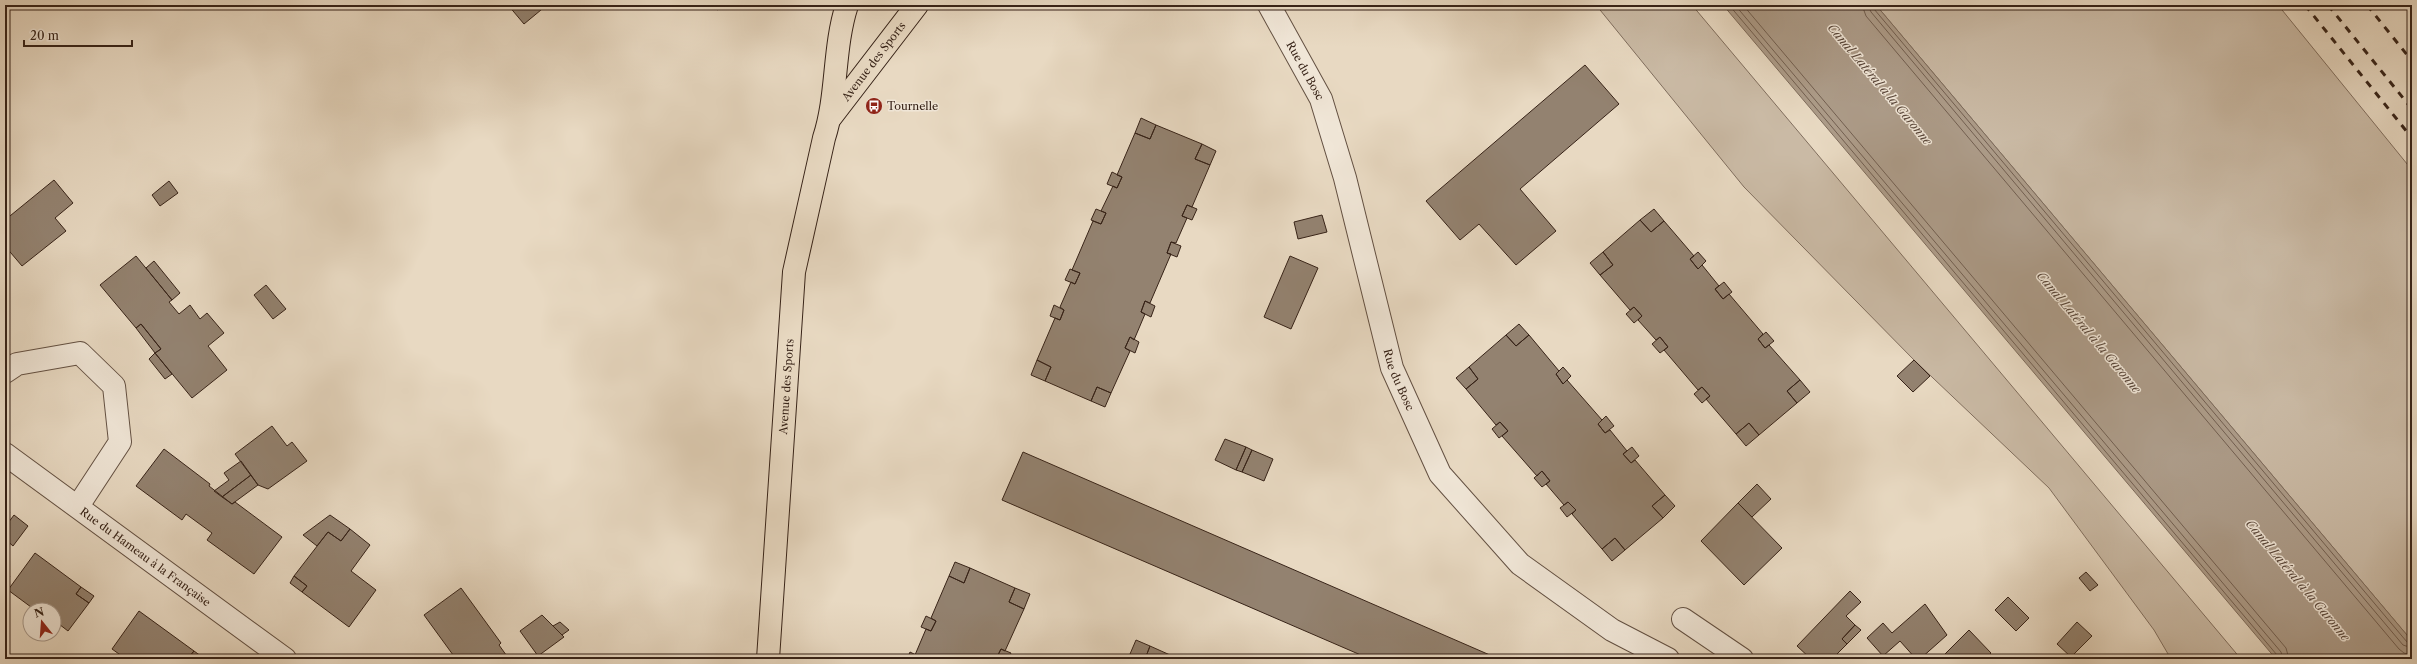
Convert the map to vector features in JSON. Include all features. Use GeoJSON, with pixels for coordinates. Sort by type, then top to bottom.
{"type":"FeatureCollection","features":[{"type":"Feature","properties":{"kind":"main road","name":"Avenue des Sports"},"geometry":{"type":"LineString","coordinates":[[768,659],[794,272],[824,138],[830,118],[839,40],[847,5]]}},
{"type":"Feature","properties":{"kind":"main road","name":"Avenue des Sports"},"geometry":{"type":"LineString","coordinates":[[830,118],[917,5]]}},
{"type":"Feature","properties":{"kind":"street","name":"Rue du Bosc"},"geometry":{"type":"LineString","coordinates":[[1269,5],[1321,99],[1345,178],[1392,368],[1440,474],[1520,564],[1612,630],[1668,659]]}},
{"type":"Feature","properties":{"kind":"street"},"geometry":{"type":"LineString","coordinates":[[5,372],[17,364],[80,353],[114,386],[120,442],[78,506]]}},
{"type":"Feature","properties":{"kind":"street","name":"Rue du Hameau à la Française"},"geometry":{"type":"LineString","coordinates":[[5,454],[285,659]]}},
{"type":"Feature","properties":{"kind":"street"},"geometry":{"type":"LineString","coordinates":[[1683,619],[1742,659]]}},
{"type":"Feature","properties":{"kind":"shaded area"},"geometry":{"type":"Polygon","coordinates":[[[1596,5],[1692,5],[2241,659],[2171,659],[2154,630],[2049,488],[1914,360],[1744,187],[1596,5]]]}},
{"type":"Feature","properties":{"kind":"shaded area"},"geometry":{"type":"Polygon","coordinates":[[[1876,5],[2278,5],[2412,170],[2412,641],[1876,5]]]}},
{"type":"Feature","properties":{"kind":"water","name":"Canal Latéral à la Garonne"},"geometry":{"type":"Polygon","coordinates":[[[1723,5],[1876,5],[2412,641],[2412,659],[2276,659],[1723,5]]]}},
{"type":"Feature","properties":{"kind":"building"},"geometry":{"type":"Polygon","coordinates":[[[508,5],[547,5],[524,24],[508,5]]]}},
{"type":"Feature","properties":{"kind":"building"},"geometry":{"type":"Polygon","coordinates":[[[713,5],[725,5],[717,10],[713,5]]]}},
{"type":"Feature","properties":{"kind":"building"},"geometry":{"type":"Polygon","coordinates":[[[1585,65],[1619,104],[1520,189],[1556,231],[1516,265],[1479,224],[1460,240],[1426,201],[1585,65]]]}},
{"type":"Feature","properties":{"kind":"building"},"geometry":{"type":"Polygon","coordinates":[[[1141,118],[1156,125],[1150,139],[1135,133],[1141,118]]]}},
{"type":"Feature","properties":{"kind":"building"},"geometry":{"type":"Polygon","coordinates":[[[1156,125],[1202,144],[1195,159],[1210,165],[1192,207],[1187,205],[1182,216],[1187,218],[1176,243],[1171,242],[1167,253],[1171,254],[1150,303],[1145,301],[1141,312],[1145,314],[1134,340],[1130,337],[1125,348],[1130,351],[1111,393],[1097,387],[1091,401],[1045,381],[1051,367],[1037,360],[1055,318],[1060,320],[1064,310],[1060,307],[1071,282],[1075,284],[1080,273],[1072,270],[1093,221],[1101,224],[1106,213],[1101,211],[1113,186],[1117,188],[1122,177],[1117,175],[1135,133],[1150,139],[1156,125]]]}},
{"type":"Feature","properties":{"kind":"building"},"geometry":{"type":"Polygon","coordinates":[[[1202,144],[1216,151],[1210,165],[1195,159],[1202,144]]]}},
{"type":"Feature","properties":{"kind":"building"},"geometry":{"type":"Polygon","coordinates":[[[1112,172],[1122,177],[1117,188],[1107,184],[1112,172]]]}},
{"type":"Feature","properties":{"kind":"building"},"geometry":{"type":"Polygon","coordinates":[[[54,180],[73,203],[55,218],[66,231],[22,266],[5,246],[5,220],[54,180]]]}},
{"type":"Feature","properties":{"kind":"building"},"geometry":{"type":"Polygon","coordinates":[[[169,181],[178,193],[160,206],[152,195],[169,181]]]}},
{"type":"Feature","properties":{"kind":"building"},"geometry":{"type":"Polygon","coordinates":[[[1187,205],[1197,209],[1192,220],[1182,216],[1187,205]]]}},
{"type":"Feature","properties":{"kind":"building"},"geometry":{"type":"Polygon","coordinates":[[[1096,209],[1106,213],[1101,224],[1091,220],[1096,209]]]}},
{"type":"Feature","properties":{"kind":"building"},"geometry":{"type":"Polygon","coordinates":[[[1654,209],[1664,221],[1651,232],[1640,220],[1654,209]]]}},
{"type":"Feature","properties":{"kind":"building"},"geometry":{"type":"Polygon","coordinates":[[[1322,215],[1327,232],[1298,239],[1294,222],[1322,215]]]}},
{"type":"Feature","properties":{"kind":"building"},"geometry":{"type":"Polygon","coordinates":[[[1640,220],[1651,232],[1664,221],[1694,256],[1690,259],[1698,269],[1702,265],[1719,286],[1715,289],[1723,299],[1729,294],[1763,334],[1758,339],[1765,348],[1769,345],[1800,380],[1787,391],[1797,403],[1759,435],[1749,423],[1736,434],[1706,399],[1710,396],[1702,387],[1698,390],[1664,350],[1668,347],[1660,337],[1656,340],[1638,320],[1642,316],[1634,307],[1630,310],[1600,275],[1613,265],[1603,252],[1640,220]]]}},
{"type":"Feature","properties":{"kind":"building"},"geometry":{"type":"Polygon","coordinates":[[[1171,242],[1181,246],[1177,257],[1167,253],[1171,242]]]}},
{"type":"Feature","properties":{"kind":"building"},"geometry":{"type":"Polygon","coordinates":[[[1603,252],[1613,265],[1600,275],[1590,263],[1603,252]]]}},
{"type":"Feature","properties":{"kind":"building"},"geometry":{"type":"Polygon","coordinates":[[[1698,252],[1706,261],[1698,269],[1690,259],[1698,252]]]}},
{"type":"Feature","properties":{"kind":"building"},"geometry":{"type":"Polygon","coordinates":[[[136,256],[172,300],[169,302],[179,314],[190,305],[200,319],[207,313],[224,333],[208,346],[227,370],[192,398],[155,353],[161,349],[141,324],[136,328],[100,285],[136,256]]]}},
{"type":"Feature","properties":{"kind":"building"},"geometry":{"type":"Polygon","coordinates":[[[1290,256],[1318,268],[1291,329],[1264,317],[1290,256]]]}},
{"type":"Feature","properties":{"kind":"building"},"geometry":{"type":"Polygon","coordinates":[[[154,261],[180,293],[172,300],[146,268],[154,261]]]}},
{"type":"Feature","properties":{"kind":"building"},"geometry":{"type":"Polygon","coordinates":[[[1070,269],[1080,273],[1075,284],[1065,280],[1070,269]]]}},
{"type":"Feature","properties":{"kind":"building"},"geometry":{"type":"Polygon","coordinates":[[[1724,282],[1732,292],[1723,299],[1715,289],[1724,282]]]}},
{"type":"Feature","properties":{"kind":"building"},"geometry":{"type":"Polygon","coordinates":[[[266,285],[286,309],[273,319],[254,295],[266,285]]]}},
{"type":"Feature","properties":{"kind":"building"},"geometry":{"type":"Polygon","coordinates":[[[1145,301],[1155,306],[1151,317],[1141,312],[1145,301]]]}},
{"type":"Feature","properties":{"kind":"building"},"geometry":{"type":"Polygon","coordinates":[[[1054,305],[1064,310],[1060,320],[1050,316],[1054,305]]]}},
{"type":"Feature","properties":{"kind":"building"},"geometry":{"type":"Polygon","coordinates":[[[1634,307],[1642,316],[1634,323],[1626,314],[1634,307]]]}},
{"type":"Feature","properties":{"kind":"building"},"geometry":{"type":"Polygon","coordinates":[[[141,324],[161,349],[155,353],[136,328],[141,324]]]}},
{"type":"Feature","properties":{"kind":"building"},"geometry":{"type":"Polygon","coordinates":[[[1519,324],[1529,335],[1516,346],[1506,335],[1519,324]]]}},
{"type":"Feature","properties":{"kind":"building"},"geometry":{"type":"Polygon","coordinates":[[[1766,332],[1774,341],[1765,348],[1758,339],[1766,332]]]}},
{"type":"Feature","properties":{"kind":"building"},"geometry":{"type":"Polygon","coordinates":[[[1506,335],[1516,346],[1529,335],[1559,371],[1556,374],[1563,384],[1567,380],[1602,420],[1598,424],[1605,433],[1610,430],[1627,451],[1623,454],[1631,463],[1635,460],[1665,495],[1652,506],[1663,518],[1625,550],[1615,538],[1602,549],[1572,514],[1576,510],[1568,502],[1564,505],[1546,484],[1550,481],[1542,471],[1537,476],[1502,436],[1508,431],[1500,422],[1496,425],[1466,389],[1478,379],[1469,367],[1506,335]]]}},
{"type":"Feature","properties":{"kind":"building"},"geometry":{"type":"Polygon","coordinates":[[[1130,337],[1139,342],[1135,353],[1125,348],[1130,337]]]}},
{"type":"Feature","properties":{"kind":"building"},"geometry":{"type":"Polygon","coordinates":[[[1660,337],[1668,347],[1660,353],[1652,344],[1660,337]]]}},
{"type":"Feature","properties":{"kind":"building"},"geometry":{"type":"Polygon","coordinates":[[[155,353],[172,374],[165,379],[149,359],[155,353]]]}},
{"type":"Feature","properties":{"kind":"building"},"geometry":{"type":"Polygon","coordinates":[[[1037,360],[1051,367],[1045,381],[1031,375],[1037,360]]]}},
{"type":"Feature","properties":{"kind":"building"},"geometry":{"type":"Polygon","coordinates":[[[1914,360],[1930,376],[1913,392],[1897,376],[1914,360]]]}},
{"type":"Feature","properties":{"kind":"building"},"geometry":{"type":"Polygon","coordinates":[[[1469,367],[1478,379],[1466,389],[1456,378],[1469,367]]]}},
{"type":"Feature","properties":{"kind":"building"},"geometry":{"type":"Polygon","coordinates":[[[1563,367],[1571,376],[1563,384],[1556,374],[1563,367]]]}},
{"type":"Feature","properties":{"kind":"building"},"geometry":{"type":"Polygon","coordinates":[[[1800,380],[1810,392],[1797,403],[1787,391],[1800,380]]]}},
{"type":"Feature","properties":{"kind":"building"},"geometry":{"type":"Polygon","coordinates":[[[1097,387],[1111,393],[1105,407],[1091,401],[1097,387]]]}},
{"type":"Feature","properties":{"kind":"building"},"geometry":{"type":"Polygon","coordinates":[[[1702,387],[1710,396],[1702,403],[1694,394],[1702,387]]]}},
{"type":"Feature","properties":{"kind":"building"},"geometry":{"type":"Polygon","coordinates":[[[1606,416],[1614,426],[1605,433],[1598,424],[1606,416]]]}},
{"type":"Feature","properties":{"kind":"building"},"geometry":{"type":"Polygon","coordinates":[[[1500,422],[1508,431],[1499,438],[1492,429],[1500,422]]]}},
{"type":"Feature","properties":{"kind":"building"},"geometry":{"type":"Polygon","coordinates":[[[1749,423],[1759,435],[1746,446],[1736,434],[1749,423]]]}},
{"type":"Feature","properties":{"kind":"building"},"geometry":{"type":"Polygon","coordinates":[[[272,426],[287,446],[292,442],[307,461],[268,489],[258,485],[235,454],[272,426]]]}},
{"type":"Feature","properties":{"kind":"building"},"geometry":{"type":"Polygon","coordinates":[[[1225,439],[1246,447],[1236,470],[1215,460],[1225,439]]]}},
{"type":"Feature","properties":{"kind":"building"},"geometry":{"type":"Polygon","coordinates":[[[1246,447],[1252,450],[1242,472],[1236,470],[1246,447]]]}},
{"type":"Feature","properties":{"kind":"building"},"geometry":{"type":"Polygon","coordinates":[[[1632,447],[1639,456],[1631,463],[1623,454],[1632,447]]]}},
{"type":"Feature","properties":{"kind":"building"},"geometry":{"type":"Polygon","coordinates":[[[164,449],[210,484],[209,486],[232,504],[235,502],[282,537],[254,574],[207,540],[212,533],[186,514],[182,520],[136,486],[164,449]]]}},
{"type":"Feature","properties":{"kind":"building"},"geometry":{"type":"Polygon","coordinates":[[[1252,450],[1273,459],[1264,481],[1242,472],[1252,450]]]}},
{"type":"Feature","properties":{"kind":"building"},"geometry":{"type":"Polygon","coordinates":[[[1023,452],[1499,659],[1370,659],[1002,500],[1023,452]]]}},
{"type":"Feature","properties":{"kind":"building"},"geometry":{"type":"Polygon","coordinates":[[[241,461],[251,475],[222,497],[214,491],[229,480],[224,473],[241,461]]]}},
{"type":"Feature","properties":{"kind":"building"},"geometry":{"type":"Polygon","coordinates":[[[1542,471],[1550,481],[1542,487],[1534,478],[1542,471]]]}},
{"type":"Feature","properties":{"kind":"building"},"geometry":{"type":"Polygon","coordinates":[[[251,475],[258,485],[232,504],[222,497],[251,475]]]}},
{"type":"Feature","properties":{"kind":"building"},"geometry":{"type":"Polygon","coordinates":[[[1757,484],[1771,499],[1752,517],[1738,503],[1757,484]]]}},
{"type":"Feature","properties":{"kind":"building"},"geometry":{"type":"Polygon","coordinates":[[[1665,495],[1675,506],[1663,518],[1652,506],[1665,495]]]}},
{"type":"Feature","properties":{"kind":"building"},"geometry":{"type":"Polygon","coordinates":[[[1568,502],[1576,510],[1567,517],[1560,508],[1568,502]]]}},
{"type":"Feature","properties":{"kind":"building"},"geometry":{"type":"Polygon","coordinates":[[[1738,503],[1782,548],[1744,585],[1701,541],[1738,503]]]}},
{"type":"Feature","properties":{"kind":"building"},"geometry":{"type":"Polygon","coordinates":[[[5,508],[10,512],[5,518],[5,508]]]}},
{"type":"Feature","properties":{"kind":"building"},"geometry":{"type":"Polygon","coordinates":[[[14,515],[28,526],[13,546],[5,539],[5,527],[14,515]]]}},
{"type":"Feature","properties":{"kind":"building"},"geometry":{"type":"Polygon","coordinates":[[[330,515],[350,529],[341,541],[328,532],[317,546],[303,535],[330,515]]]}},
{"type":"Feature","properties":{"kind":"building"},"geometry":{"type":"Polygon","coordinates":[[[350,529],[370,545],[351,571],[376,590],[349,627],[302,592],[307,586],[294,576],[328,532],[341,541],[350,529]]]}},
{"type":"Feature","properties":{"kind":"building"},"geometry":{"type":"Polygon","coordinates":[[[1615,538],[1625,550],[1612,561],[1602,549],[1615,538]]]}},
{"type":"Feature","properties":{"kind":"building"},"geometry":{"type":"Polygon","coordinates":[[[35,553],[81,587],[76,594],[89,603],[68,631],[62,626],[62,602],[24,602],[8,590],[35,553]]]}},
{"type":"Feature","properties":{"kind":"building"},"geometry":{"type":"Polygon","coordinates":[[[955,562],[970,568],[964,583],[949,576],[955,562]]]}},
{"type":"Feature","properties":{"kind":"building"},"geometry":{"type":"Polygon","coordinates":[[[970,568],[1015,588],[1009,602],[1024,609],[1005,651],[1001,649],[996,659],[919,659],[920,657],[915,655],[926,629],[931,631],[936,621],[931,618],[949,576],[964,583],[970,568]]]}},
{"type":"Feature","properties":{"kind":"building"},"geometry":{"type":"Polygon","coordinates":[[[5,572],[10,576],[5,583],[5,572]]]}},
{"type":"Feature","properties":{"kind":"building"},"geometry":{"type":"Polygon","coordinates":[[[2086,572],[2098,585],[2090,591],[2079,578],[2086,572]]]}},
{"type":"Feature","properties":{"kind":"building"},"geometry":{"type":"Polygon","coordinates":[[[294,576],[307,586],[302,592],[290,583],[294,576]]]}},
{"type":"Feature","properties":{"kind":"building"},"geometry":{"type":"Polygon","coordinates":[[[81,587],[94,596],[89,603],[76,594],[81,587]]]}},
{"type":"Feature","properties":{"kind":"building"},"geometry":{"type":"Polygon","coordinates":[[[461,588],[501,643],[499,645],[509,659],[456,659],[424,615],[461,588]]]}},
{"type":"Feature","properties":{"kind":"building"},"geometry":{"type":"Polygon","coordinates":[[[1015,588],[1030,594],[1024,609],[1009,602],[1015,588]]]}},
{"type":"Feature","properties":{"kind":"building"},"geometry":{"type":"Polygon","coordinates":[[[1850,591],[1861,602],[1846,616],[1855,625],[1842,639],[1847,644],[1832,659],[1811,659],[1797,646],[1850,591]]]}},
{"type":"Feature","properties":{"kind":"building"},"geometry":{"type":"Polygon","coordinates":[[[2008,597],[2029,618],[2016,631],[1995,610],[2008,597]]]}},
{"type":"Feature","properties":{"kind":"building"},"geometry":{"type":"Polygon","coordinates":[[[1925,604],[1947,635],[1920,659],[1916,659],[1900,641],[1883,656],[1867,638],[1883,623],[1892,633],[1925,604]]]}},
{"type":"Feature","properties":{"kind":"building"},"geometry":{"type":"Polygon","coordinates":[[[139,611],[194,651],[188,658],[190,659],[126,659],[112,649],[139,611]]]}},
{"type":"Feature","properties":{"kind":"building"},"geometry":{"type":"Polygon","coordinates":[[[542,615],[564,637],[538,656],[520,631],[542,615]]]}},
{"type":"Feature","properties":{"kind":"building"},"geometry":{"type":"Polygon","coordinates":[[[926,616],[936,621],[931,631],[921,627],[926,616]]]}},
{"type":"Feature","properties":{"kind":"building"},"geometry":{"type":"Polygon","coordinates":[[[560,622],[569,630],[562,635],[553,626],[560,622]]]}},
{"type":"Feature","properties":{"kind":"building"},"geometry":{"type":"Polygon","coordinates":[[[2077,622],[2092,636],[2071,657],[2057,644],[2077,622]]]}},
{"type":"Feature","properties":{"kind":"building"},"geometry":{"type":"Polygon","coordinates":[[[1855,625],[1861,630],[1847,644],[1842,639],[1855,625]]]}},
{"type":"Feature","properties":{"kind":"building"},"geometry":{"type":"Polygon","coordinates":[[[1969,630],[1991,653],[1985,659],[1940,659],[1969,630]]]}},
{"type":"Feature","properties":{"kind":"building"},"geometry":{"type":"Polygon","coordinates":[[[1136,640],[1150,646],[1145,659],[1130,654],[1136,640]]]}},
{"type":"Feature","properties":{"kind":"building"},"geometry":{"type":"Polygon","coordinates":[[[1150,646],[1179,659],[1145,659],[1150,646]]]}},
{"type":"Feature","properties":{"kind":"building"},"geometry":{"type":"Polygon","coordinates":[[[1001,649],[1011,653],[1008,659],[996,659],[1001,649]]]}},
{"type":"Feature","properties":{"kind":"building"},"geometry":{"type":"Polygon","coordinates":[[[194,651],[205,659],[188,658],[194,651]]]}},
{"type":"Feature","properties":{"kind":"building"},"geometry":{"type":"Polygon","coordinates":[[[910,652],[920,657],[919,659],[907,659],[910,652]]]}},
{"type":"Feature","properties":{"kind":"building"},"geometry":{"type":"Polygon","coordinates":[[[1130,654],[1140,659],[1128,659],[1130,654]]]}},
{"type":"Feature","properties":{"kind":"railway"},"geometry":{"type":"LineString","coordinates":[[2305,5],[2412,138]]}},
{"type":"Feature","properties":{"kind":"railway"},"geometry":{"type":"LineString","coordinates":[[2328,5],[2412,109]]}},
{"type":"Feature","properties":{"kind":"railway"},"geometry":{"type":"LineString","coordinates":[[2367,5],[2412,61]]}},
{"type":"Feature","properties":{"kind":"place","name":"Tournelle"},"geometry":{"type":"Point","coordinates":[874,106]}}]}
